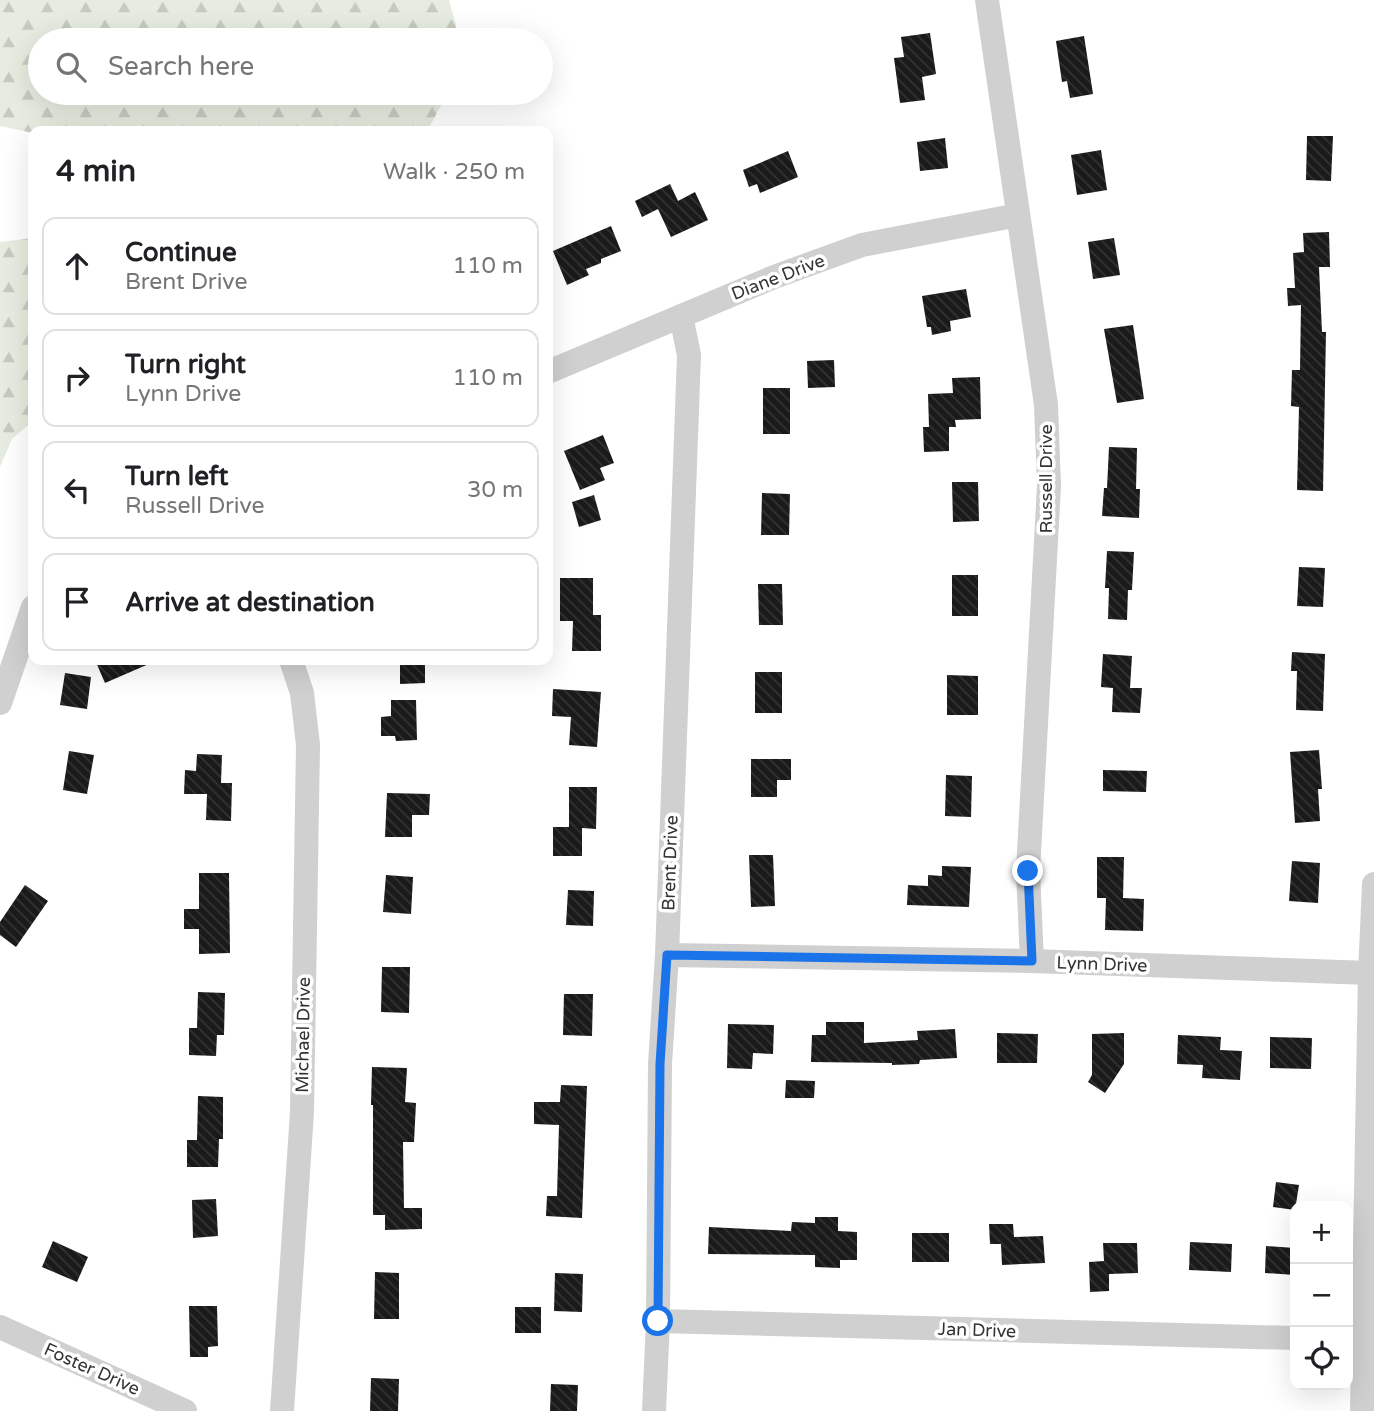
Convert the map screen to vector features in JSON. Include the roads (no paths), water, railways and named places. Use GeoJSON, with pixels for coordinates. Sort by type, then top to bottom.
{"type":"FeatureCollection","features":[{"type":"Feature","properties":{"kind":"street","name":"Russell Drive"},"geometry":{"type":"LineString","coordinates":[[987,0],[1046,405],[1049,486],[1028,871],[1032,961]]}},
{"type":"Feature","properties":{"kind":"street","name":"Diane Drive"},"geometry":{"type":"LineString","coordinates":[[553,370],[774,276],[862,245],[1018,215]]}},
{"type":"Feature","properties":{"kind":"street","name":"Brent Drive"},"geometry":{"type":"LineString","coordinates":[[654,1411],[658,1321],[660,1064],[667,955],[689,355],[681,316]]}},
{"type":"Feature","properties":{"kind":"street"},"geometry":{"type":"LineString","coordinates":[[0,703],[28,622]]}},
{"type":"Feature","properties":{"kind":"street","name":"Michael Drive"},"geometry":{"type":"LineString","coordinates":[[282,1411],[302,1112],[308,746],[302,693],[293,665]]}},
{"type":"Feature","properties":{"kind":"street"},"geometry":{"type":"LineString","coordinates":[[1362,1411],[1356,1340],[1374,884]]}},
{"type":"Feature","properties":{"kind":"street","name":"Lynn Drive"},"geometry":{"type":"LineString","coordinates":[[667,955],[1032,961],[1370,973]]}},
{"type":"Feature","properties":{"kind":"street","name":"Jan Drive"},"geometry":{"type":"LineString","coordinates":[[658,1321],[1290,1338]]}},
{"type":"Feature","properties":{"kind":"street","name":"Foster Drive"},"geometry":{"type":"LineString","coordinates":[[0,1327],[185,1411]]}}]}
